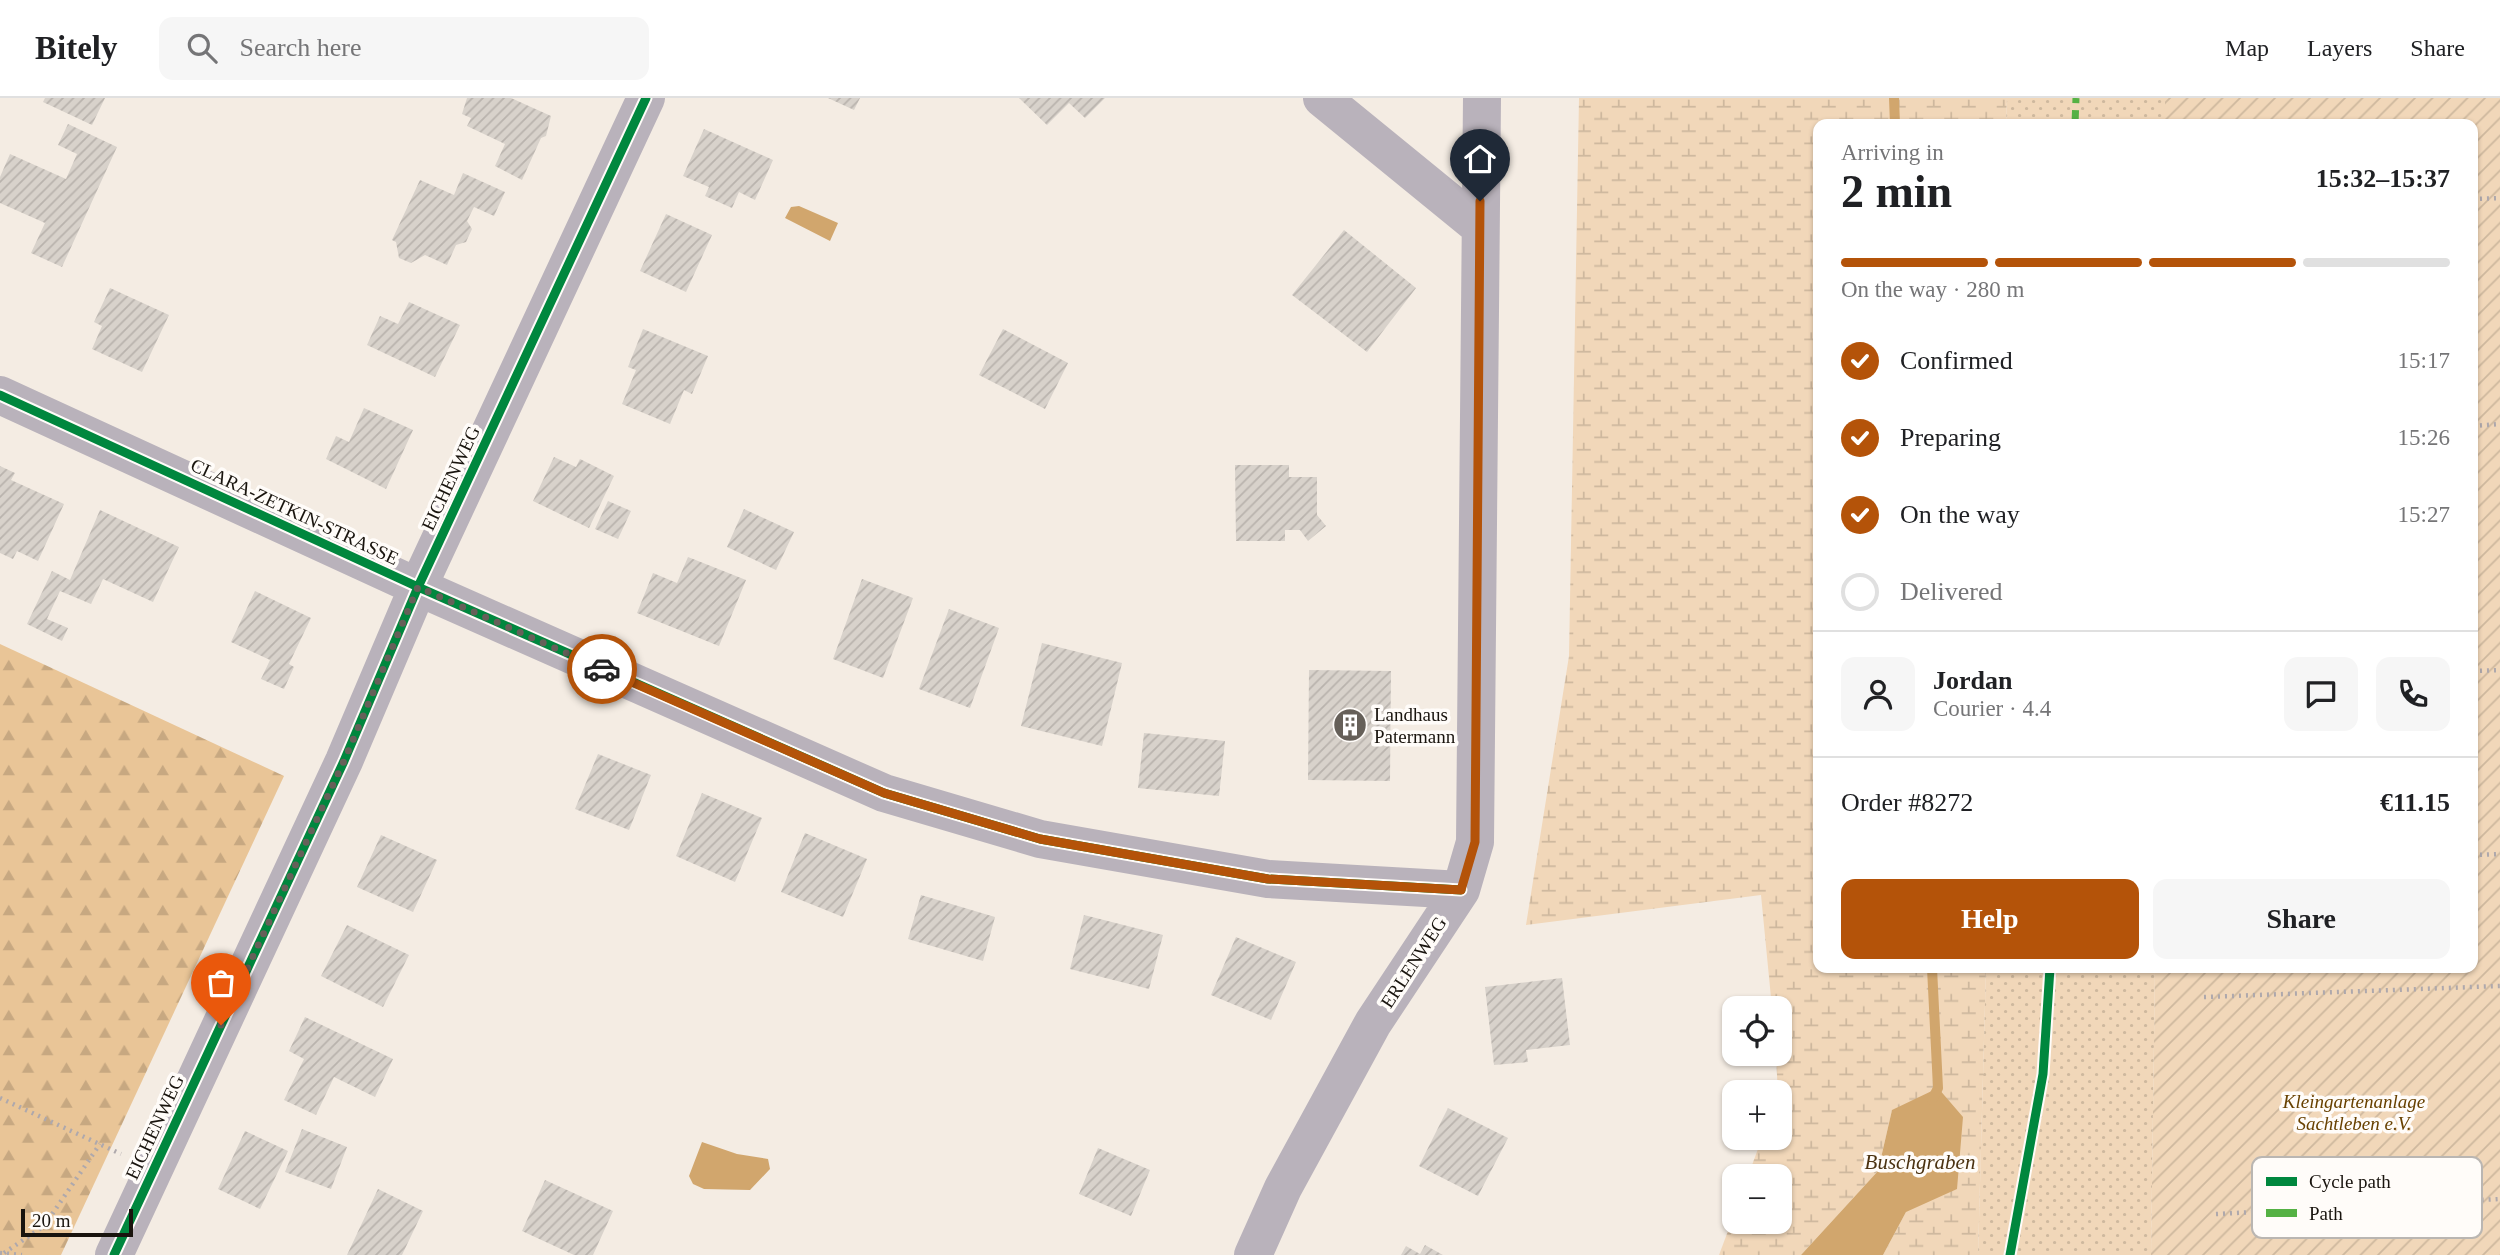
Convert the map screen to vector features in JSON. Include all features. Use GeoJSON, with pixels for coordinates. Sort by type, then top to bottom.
{"type":"FeatureCollection","features":[{"type":"Feature","properties":{"kind":"street","name":"EICHENWEG"},"geometry":{"type":"LineString","coordinates":[[115,1255],[344,761],[418,587],[646,98]]}},
{"type":"Feature","properties":{"kind":"street"},"geometry":{"type":"LineString","coordinates":[[1322,98],[1480,227]]}},
{"type":"Feature","properties":{"kind":"street","name":"ERLENWEG"},"geometry":{"type":"LineString","coordinates":[[1253,1255],[1283,1188],[1373,1023],[1461,890],[1475,842],[1482,98]]}},
{"type":"Feature","properties":{"kind":"street","name":"CLARA-ZETKIN-STRASSE"},"geometry":{"type":"LineString","coordinates":[[0,395],[418,587],[884,793],[1040,839],[1268,879],[1461,890]]}},
{"type":"Feature","properties":{"kind":"path"},"geometry":{"type":"LineString","coordinates":[[2478,199],[2500,198]]}},
{"type":"Feature","properties":{"kind":"path"},"geometry":{"type":"LineString","coordinates":[[2478,426],[2500,424]]}},
{"type":"Feature","properties":{"kind":"path"},"geometry":{"type":"LineString","coordinates":[[2478,671],[2500,670]]}},
{"type":"Feature","properties":{"kind":"path"},"geometry":{"type":"LineString","coordinates":[[2478,855],[2500,854]]}},
{"type":"Feature","properties":{"kind":"path"},"geometry":{"type":"LineString","coordinates":[[2204,997],[2500,986]]}},
{"type":"Feature","properties":{"kind":"path"},"geometry":{"type":"LineString","coordinates":[[0,1098],[154,1169]]}},
{"type":"Feature","properties":{"kind":"path"},"geometry":{"type":"LineString","coordinates":[[2,1253],[44,1226],[100,1144]]}},
{"type":"Feature","properties":{"kind":"path"},"geometry":{"type":"LineString","coordinates":[[2482,1200],[2500,1199]]}},
{"type":"Feature","properties":{"kind":"path"},"geometry":{"type":"LineString","coordinates":[[2216,1214],[2252,1212]]}},
{"type":"Feature","properties":{"kind":"path"},"geometry":{"type":"LineString","coordinates":[[2,1253],[22,1255]]}},
{"type":"Feature","properties":{"kind":"green space"},"geometry":{"type":"Polygon","coordinates":[[[1579,98],[2007,98],[2006,119],[1813,119],[1813,973],[1986,973],[1978,1255],[1883,1255],[1906,1212],[1892,1110],[1878,1171],[1801,1255],[1719,1255],[1727,1234],[1792,1234],[1792,1164],[1752,1164],[1758,1150],[1792,1150],[1792,1080],[1777,1080],[1777,1066],[1792,1066],[1792,996],[1771,996],[1761,895],[1526,925],[1569,656],[1579,98]]]}},
{"type":"Feature","properties":{"kind":"green space"},"geometry":{"type":"Polygon","coordinates":[[[2007,98],[2165,98],[2165,119],[2006,119],[2007,98]]]}},
{"type":"Feature","properties":{"kind":"green space","name":"Kleingartenanlage Sachtleben e.V."},"geometry":{"type":"Polygon","coordinates":[[[2165,98],[2500,98],[2500,1255],[2151,1255],[2155,973],[2478,973],[2478,119],[2165,119],[2165,98]]]}},
{"type":"Feature","properties":{"kind":"green space"},"geometry":{"type":"Polygon","coordinates":[[[0,644],[284,776],[61,1255],[0,1255],[0,644]]]}},
{"type":"Feature","properties":{"kind":"green space"},"geometry":{"type":"Polygon","coordinates":[[[1986,973],[2155,973],[2151,1255],[1978,1255],[1986,973]]]}},
{"type":"Feature","properties":{"kind":"water"},"geometry":{"type":"Polygon","coordinates":[[[799,206],[838,223],[830,241],[785,218],[791,207],[799,206]]]}},
{"type":"Feature","properties":{"kind":"water","name":"Buschgraben"},"geometry":{"type":"Polygon","coordinates":[[[1938,1088],[1963,1117],[1957,1189],[1906,1212],[1883,1255],[1801,1255],[1878,1171],[1892,1110],[1938,1088]]]}},
{"type":"Feature","properties":{"kind":"water"},"geometry":{"type":"Polygon","coordinates":[[[702,1142],[737,1154],[768,1159],[770,1169],[750,1190],[704,1189],[693,1184],[689,1176],[702,1142]]]}},
{"type":"Feature","properties":{"kind":"building"},"geometry":{"type":"Polygon","coordinates":[[[45,98],[105,98],[92,125],[43,102],[45,98]]]}},
{"type":"Feature","properties":{"kind":"building"},"geometry":{"type":"Polygon","coordinates":[[[467,98],[511,98],[551,116],[546,136],[541,138],[522,180],[495,166],[505,144],[467,126],[471,118],[462,114],[467,98]]]}},
{"type":"Feature","properties":{"kind":"building"},"geometry":{"type":"Polygon","coordinates":[[[828,98],[860,98],[854,110],[828,98]]]}},
{"type":"Feature","properties":{"kind":"building"},"geometry":{"type":"Polygon","coordinates":[[[1019,98],[1105,98],[1085,118],[1069,103],[1047,125],[1019,98]]]}},
{"type":"Feature","properties":{"kind":"building"},"geometry":{"type":"Polygon","coordinates":[[[68,124],[117,147],[62,267],[31,253],[45,223],[0,203],[0,177],[10,154],[66,179],[77,154],[58,145],[68,124]]]}},
{"type":"Feature","properties":{"kind":"building"},"geometry":{"type":"Polygon","coordinates":[[[704,129],[773,160],[755,200],[739,192],[732,208],[705,196],[709,187],[683,176],[704,129]]]}},
{"type":"Feature","properties":{"kind":"building"},"geometry":{"type":"Polygon","coordinates":[[[463,173],[505,192],[494,216],[474,207],[467,221],[472,229],[466,242],[456,245],[447,265],[425,255],[411,263],[399,258],[396,242],[392,240],[420,180],[454,195],[463,173]]]}},
{"type":"Feature","properties":{"kind":"building"},"geometry":{"type":"Polygon","coordinates":[[[666,214],[712,235],[686,292],[640,271],[666,214]]]}},
{"type":"Feature","properties":{"kind":"building"},"geometry":{"type":"Polygon","coordinates":[[[1344,230],[1416,288],[1367,352],[1292,295],[1344,230]]]}},
{"type":"Feature","properties":{"kind":"building"},"geometry":{"type":"Polygon","coordinates":[[[110,288],[169,315],[142,372],[92,349],[102,326],[94,322],[110,288]]]}},
{"type":"Feature","properties":{"kind":"building"},"geometry":{"type":"Polygon","coordinates":[[[409,302],[460,325],[435,377],[367,345],[380,316],[398,324],[409,302]]]}},
{"type":"Feature","properties":{"kind":"building"},"geometry":{"type":"Polygon","coordinates":[[[643,329],[708,356],[692,394],[684,390],[670,424],[622,404],[636,370],[628,367],[643,329]]]}},
{"type":"Feature","properties":{"kind":"building"},"geometry":{"type":"Polygon","coordinates":[[[1003,329],[1068,363],[1045,409],[979,375],[1003,329]]]}},
{"type":"Feature","properties":{"kind":"building"},"geometry":{"type":"Polygon","coordinates":[[[364,408],[413,430],[386,489],[326,459],[336,436],[349,442],[364,408]]]}},
{"type":"Feature","properties":{"kind":"building"},"geometry":{"type":"Polygon","coordinates":[[[554,457],[576,467],[580,459],[614,476],[589,528],[533,501],[554,457]]]}},
{"type":"Feature","properties":{"kind":"building"},"geometry":{"type":"Polygon","coordinates":[[[1235,465],[1289,465],[1289,477],[1317,477],[1317,515],[1326,526],[1308,541],[1300,530],[1285,530],[1285,541],[1236,541],[1235,465]]]}},
{"type":"Feature","properties":{"kind":"building"},"geometry":{"type":"Polygon","coordinates":[[[0,466],[15,473],[11,480],[64,504],[38,561],[17,551],[13,559],[0,553],[0,466]]]}},
{"type":"Feature","properties":{"kind":"building"},"geometry":{"type":"Polygon","coordinates":[[[608,501],[631,511],[618,539],[595,529],[608,501]]]}},
{"type":"Feature","properties":{"kind":"building"},"geometry":{"type":"Polygon","coordinates":[[[744,509],[794,532],[776,570],[727,547],[744,509]]]}},
{"type":"Feature","properties":{"kind":"building"},"geometry":{"type":"Polygon","coordinates":[[[100,510],[179,547],[153,602],[103,579],[91,604],[60,591],[47,619],[68,628],[62,641],[27,624],[52,571],[70,580],[100,510]]]}},
{"type":"Feature","properties":{"kind":"building"},"geometry":{"type":"Polygon","coordinates":[[[688,557],[746,580],[719,646],[637,613],[653,573],[677,583],[688,557]]]}},
{"type":"Feature","properties":{"kind":"building"},"geometry":{"type":"Polygon","coordinates":[[[862,579],[913,598],[883,678],[833,659],[862,579]]]}},
{"type":"Feature","properties":{"kind":"building"},"geometry":{"type":"Polygon","coordinates":[[[255,591],[311,618],[289,664],[294,667],[284,689],[261,679],[270,660],[231,642],[255,591]]]}},
{"type":"Feature","properties":{"kind":"building"},"geometry":{"type":"Polygon","coordinates":[[[949,609],[999,628],[970,708],[919,689],[949,609]]]}},
{"type":"Feature","properties":{"kind":"building"},"geometry":{"type":"Polygon","coordinates":[[[1042,643],[1122,663],[1102,746],[1021,726],[1042,643]]]}},
{"type":"Feature","properties":{"kind":"building","name":"Landhaus Patermann"},"geometry":{"type":"Polygon","coordinates":[[[1309,670],[1391,671],[1390,781],[1308,780],[1309,670]]]}},
{"type":"Feature","properties":{"kind":"building"},"geometry":{"type":"Polygon","coordinates":[[[1144,733],[1225,741],[1219,796],[1138,788],[1144,733]]]}},
{"type":"Feature","properties":{"kind":"building"},"geometry":{"type":"Polygon","coordinates":[[[598,754],[651,775],[629,830],[575,809],[598,754]]]}},
{"type":"Feature","properties":{"kind":"building"},"geometry":{"type":"Polygon","coordinates":[[[702,793],[762,818],[735,882],[676,856],[702,793]]]}},
{"type":"Feature","properties":{"kind":"building"},"geometry":{"type":"Polygon","coordinates":[[[805,833],[867,859],[843,917],[781,892],[805,833]]]}},
{"type":"Feature","properties":{"kind":"building"},"geometry":{"type":"Polygon","coordinates":[[[381,835],[437,860],[413,912],[357,887],[381,835]]]}},
{"type":"Feature","properties":{"kind":"building"},"geometry":{"type":"Polygon","coordinates":[[[921,895],[995,917],[983,961],[908,939],[921,895]]]}},
{"type":"Feature","properties":{"kind":"building"},"geometry":{"type":"Polygon","coordinates":[[[1084,915],[1163,935],[1149,989],[1070,969],[1084,915]]]}},
{"type":"Feature","properties":{"kind":"building"},"geometry":{"type":"Polygon","coordinates":[[[347,925],[409,955],[383,1007],[321,976],[347,925]]]}},
{"type":"Feature","properties":{"kind":"building"},"geometry":{"type":"Polygon","coordinates":[[[1236,937],[1296,962],[1271,1020],[1211,995],[1236,937]]]}},
{"type":"Feature","properties":{"kind":"building"},"geometry":{"type":"Polygon","coordinates":[[[1562,978],[1570,1045],[1526,1050],[1528,1062],[1494,1065],[1485,987],[1562,978]]]}},
{"type":"Feature","properties":{"kind":"building"},"geometry":{"type":"Polygon","coordinates":[[[305,1017],[393,1059],[375,1097],[334,1077],[316,1115],[284,1100],[304,1059],[289,1051],[305,1017]]]}},
{"type":"Feature","properties":{"kind":"building"},"geometry":{"type":"Polygon","coordinates":[[[1448,1108],[1508,1138],[1478,1196],[1419,1166],[1448,1108]]]}},
{"type":"Feature","properties":{"kind":"building"},"geometry":{"type":"Polygon","coordinates":[[[302,1129],[347,1147],[331,1189],[285,1172],[302,1129]]]}},
{"type":"Feature","properties":{"kind":"building"},"geometry":{"type":"Polygon","coordinates":[[[245,1131],[288,1151],[260,1209],[218,1189],[245,1131]]]}},
{"type":"Feature","properties":{"kind":"building"},"geometry":{"type":"Polygon","coordinates":[[[1098,1148],[1150,1170],[1131,1216],[1079,1194],[1098,1148]]]}},
{"type":"Feature","properties":{"kind":"building"},"geometry":{"type":"Polygon","coordinates":[[[545,1180],[613,1211],[593,1255],[574,1255],[522,1231],[545,1180]]]}},
{"type":"Feature","properties":{"kind":"building"},"geometry":{"type":"Polygon","coordinates":[[[378,1189],[423,1211],[402,1255],[347,1255],[378,1189]]]}},
{"type":"Feature","properties":{"kind":"building"},"geometry":{"type":"Polygon","coordinates":[[[1425,1245],[1443,1255],[1401,1255],[1406,1246],[1420,1254],[1425,1245]]]}},
{"type":"Feature","properties":{"kind":"waterway","name":"Buschgraben"},"geometry":{"type":"LineString","coordinates":[[1894,98],[1895,119]]}},
{"type":"Feature","properties":{"kind":"waterway","name":"Buschgraben"},"geometry":{"type":"LineString","coordinates":[[1932,973],[1938,1088],[1932,1100]]}},
{"type":"Feature","properties":{"kind":"marked path"},"geometry":{"type":"LineString","coordinates":[[2075,119],[2076,98]]}},
{"type":"Feature","properties":{"kind":"cycle path"},"geometry":{"type":"LineString","coordinates":[[114,1255],[344,761],[418,587],[646,98]]}},
{"type":"Feature","properties":{"kind":"cycle path"},"geometry":{"type":"LineString","coordinates":[[0,395],[418,587],[884,793],[1040,839],[1268,879],[1461,890]]}},
{"type":"Feature","properties":{"kind":"cycle path"},"geometry":{"type":"LineString","coordinates":[[2010,1255],[2043,1074],[2050,973]]}},
{"type":"Feature","properties":{"kind":"way so far"},"geometry":{"type":"LineString","coordinates":[[221,1025],[344,761],[418,587],[602,669]]}},
{"type":"Feature","properties":{"kind":"place","name":"Landhaus Patermann"},"geometry":{"type":"Point","coordinates":[1350,725]}},
{"type":"Feature","properties":{"kind":"route"},"geometry":{"type":"LineString","coordinates":[[602,669],[884,793],[1040,839],[1268,879],[1461,890],[1475,842],[1480,201]]}}]}
